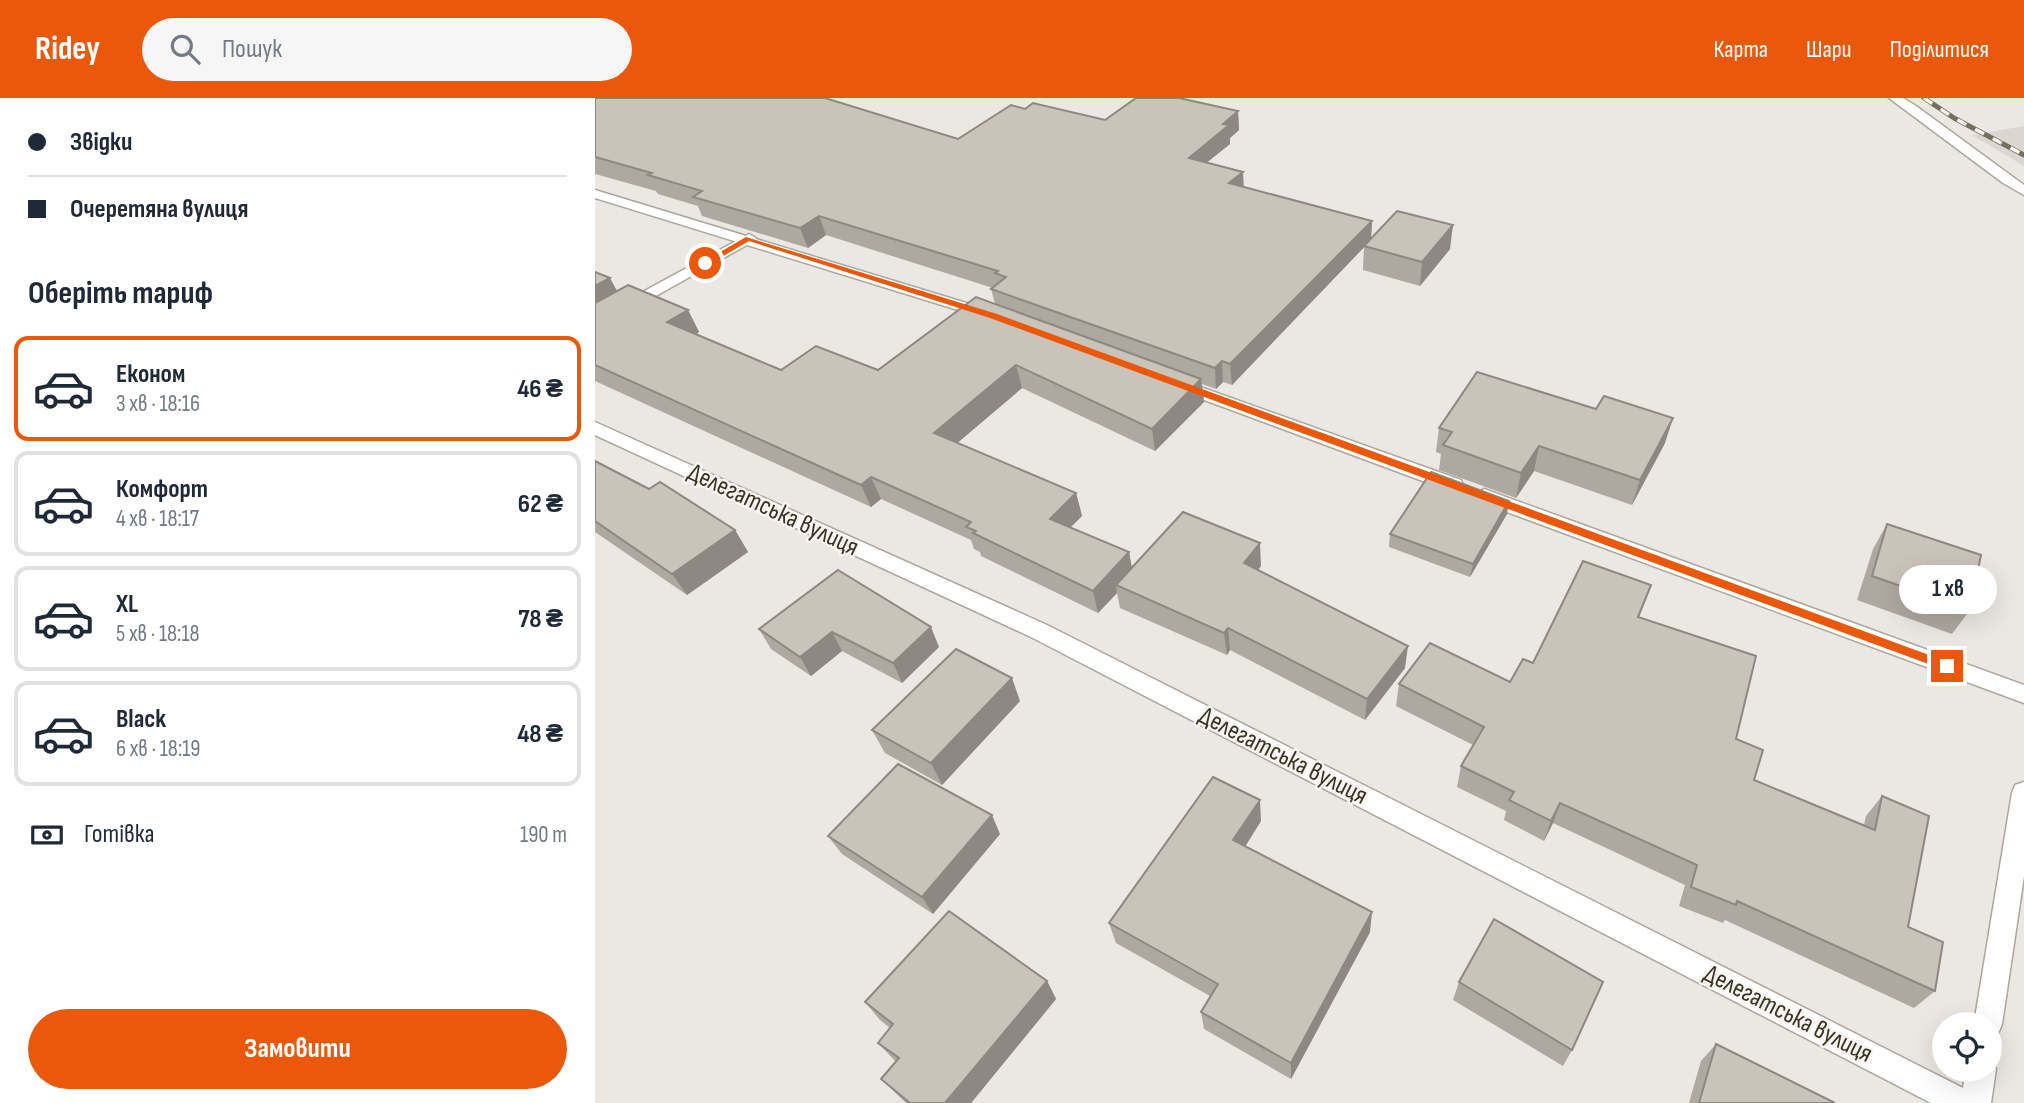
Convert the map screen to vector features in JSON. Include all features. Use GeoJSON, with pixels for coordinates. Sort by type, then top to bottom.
{"type":"FeatureCollection","features":[{"type":"Feature","properties":{"kind":"street"},"geometry":{"type":"LineString","coordinates":[[1895,98],[1934,122],[1985,167],[2024,191]]}},
{"type":"Feature","properties":{"kind":"street"},"geometry":{"type":"LineString","coordinates":[[595,194],[749,238],[1007,321]]}},
{"type":"Feature","properties":{"kind":"street"},"geometry":{"type":"LineString","coordinates":[[595,325],[749,238]]}},
{"type":"Feature","properties":{"kind":"street"},"geometry":{"type":"LineString","coordinates":[[1163,378],[2024,694]]}},
{"type":"Feature","properties":{"kind":"street","name":"Делегатська вулиця"},"geometry":{"type":"LineString","coordinates":[[595,429],[1039,631],[1962,1103]]}},
{"type":"Feature","properties":{"kind":"street"},"geometry":{"type":"LineString","coordinates":[[1990,1012],[2024,793]]}},
{"type":"Feature","properties":{"kind":"street"},"geometry":{"type":"LineString","coordinates":[[1976,1103],[1979,1082]]}},
{"type":"Feature","properties":{"kind":"shaded area"},"geometry":{"type":"Polygon","coordinates":[[[2024,126],[2024,166],[1972,135],[2024,126]]]}},
{"type":"Feature","properties":{"kind":"building"},"geometry":{"type":"Polygon","coordinates":[[[595,98],[825,98],[958,139],[1011,105],[1025,109],[1033,103],[1105,120],[1136,98],[1179,98],[1238,111],[1223,124],[1229,125],[1189,158],[1243,172],[1229,183],[1372,221],[1230,364],[1222,361],[1215,368],[991,289],[1006,277],[995,273],[998,271],[819,216],[800,228],[693,197],[702,191],[595,157],[595,98]]]}},
{"type":"Feature","properties":{"kind":"building"},"geometry":{"type":"Polygon","coordinates":[[[1397,211],[1453,225],[1422,262],[1364,246],[1397,211]]]}},
{"type":"Feature","properties":{"kind":"building"},"geometry":{"type":"Polygon","coordinates":[[[595,272],[610,278],[595,286],[595,272]]]}},
{"type":"Feature","properties":{"kind":"building"},"geometry":{"type":"Polygon","coordinates":[[[628,285],[688,310],[667,322],[781,370],[816,346],[878,370],[976,297],[1201,379],[1152,429],[1016,365],[934,433],[1076,493],[1050,519],[1129,552],[1093,591],[973,533],[976,531],[966,527],[971,522],[871,477],[861,485],[595,365],[595,303],[628,285]]]}},
{"type":"Feature","properties":{"kind":"building"},"geometry":{"type":"Polygon","coordinates":[[[1477,372],[1596,409],[1604,396],[1673,418],[1640,480],[1539,446],[1521,473],[1443,445],[1452,432],[1439,428],[1477,372]]]}},
{"type":"Feature","properties":{"kind":"building"},"geometry":{"type":"Polygon","coordinates":[[[595,461],[649,489],[660,482],[735,530],[672,574],[595,521],[595,461]]]}},
{"type":"Feature","properties":{"kind":"building"},"geometry":{"type":"Polygon","coordinates":[[[1431,472],[1509,501],[1473,564],[1390,534],[1431,472]]]}},
{"type":"Feature","properties":{"kind":"building"},"geometry":{"type":"Polygon","coordinates":[[[1183,512],[1260,543],[1244,563],[1408,646],[1367,699],[1228,628],[1224,633],[1116,585],[1183,512]]]}},
{"type":"Feature","properties":{"kind":"building"},"geometry":{"type":"Polygon","coordinates":[[[1887,524],[1981,555],[1970,610],[1872,576],[1887,524]]]}},
{"type":"Feature","properties":{"kind":"building"},"geometry":{"type":"Polygon","coordinates":[[[1583,561],[1651,585],[1638,617],[1756,656],[1736,739],[1763,750],[1754,780],[1875,830],[1882,796],[1929,816],[1908,927],[1943,942],[1935,991],[1737,901],[1736,905],[1691,887],[1697,865],[1560,803],[1551,821],[1509,800],[1514,792],[1461,766],[1484,727],[1399,684],[1430,643],[1510,682],[1523,659],[1533,663],[1583,561]]]}},
{"type":"Feature","properties":{"kind":"building"},"geometry":{"type":"Polygon","coordinates":[[[838,570],[931,627],[893,663],[832,632],[800,657],[759,629],[838,570]]]}},
{"type":"Feature","properties":{"kind":"building"},"geometry":{"type":"Polygon","coordinates":[[[956,649],[1012,678],[931,763],[872,730],[956,649]]]}},
{"type":"Feature","properties":{"kind":"building"},"geometry":{"type":"Polygon","coordinates":[[[898,764],[992,815],[922,897],[828,836],[898,764]]]}},
{"type":"Feature","properties":{"kind":"building"},"geometry":{"type":"Polygon","coordinates":[[[1213,777],[1260,800],[1233,840],[1372,912],[1291,1063],[1201,1012],[1218,984],[1109,923],[1213,777]]]}},
{"type":"Feature","properties":{"kind":"building"},"geometry":{"type":"Polygon","coordinates":[[[949,911],[1047,981],[945,1103],[910,1103],[881,1079],[899,1058],[878,1043],[893,1024],[865,1002],[949,911]]]}},
{"type":"Feature","properties":{"kind":"building"},"geometry":{"type":"Polygon","coordinates":[[[1494,919],[1603,982],[1572,1050],[1459,982],[1494,919]]]}},
{"type":"Feature","properties":{"kind":"building"},"geometry":{"type":"Polygon","coordinates":[[[1716,1044],[1835,1103],[1699,1103],[1716,1044]]]}},
{"type":"Feature","properties":{"kind":"railway"},"geometry":{"type":"LineString","coordinates":[[1924,98],[1954,118],[2024,155]]}},
{"type":"Feature","properties":{"kind":"route"},"geometry":{"type":"LineString","coordinates":[[705,263],[749,238],[993,316],[1947,666]]}}]}
